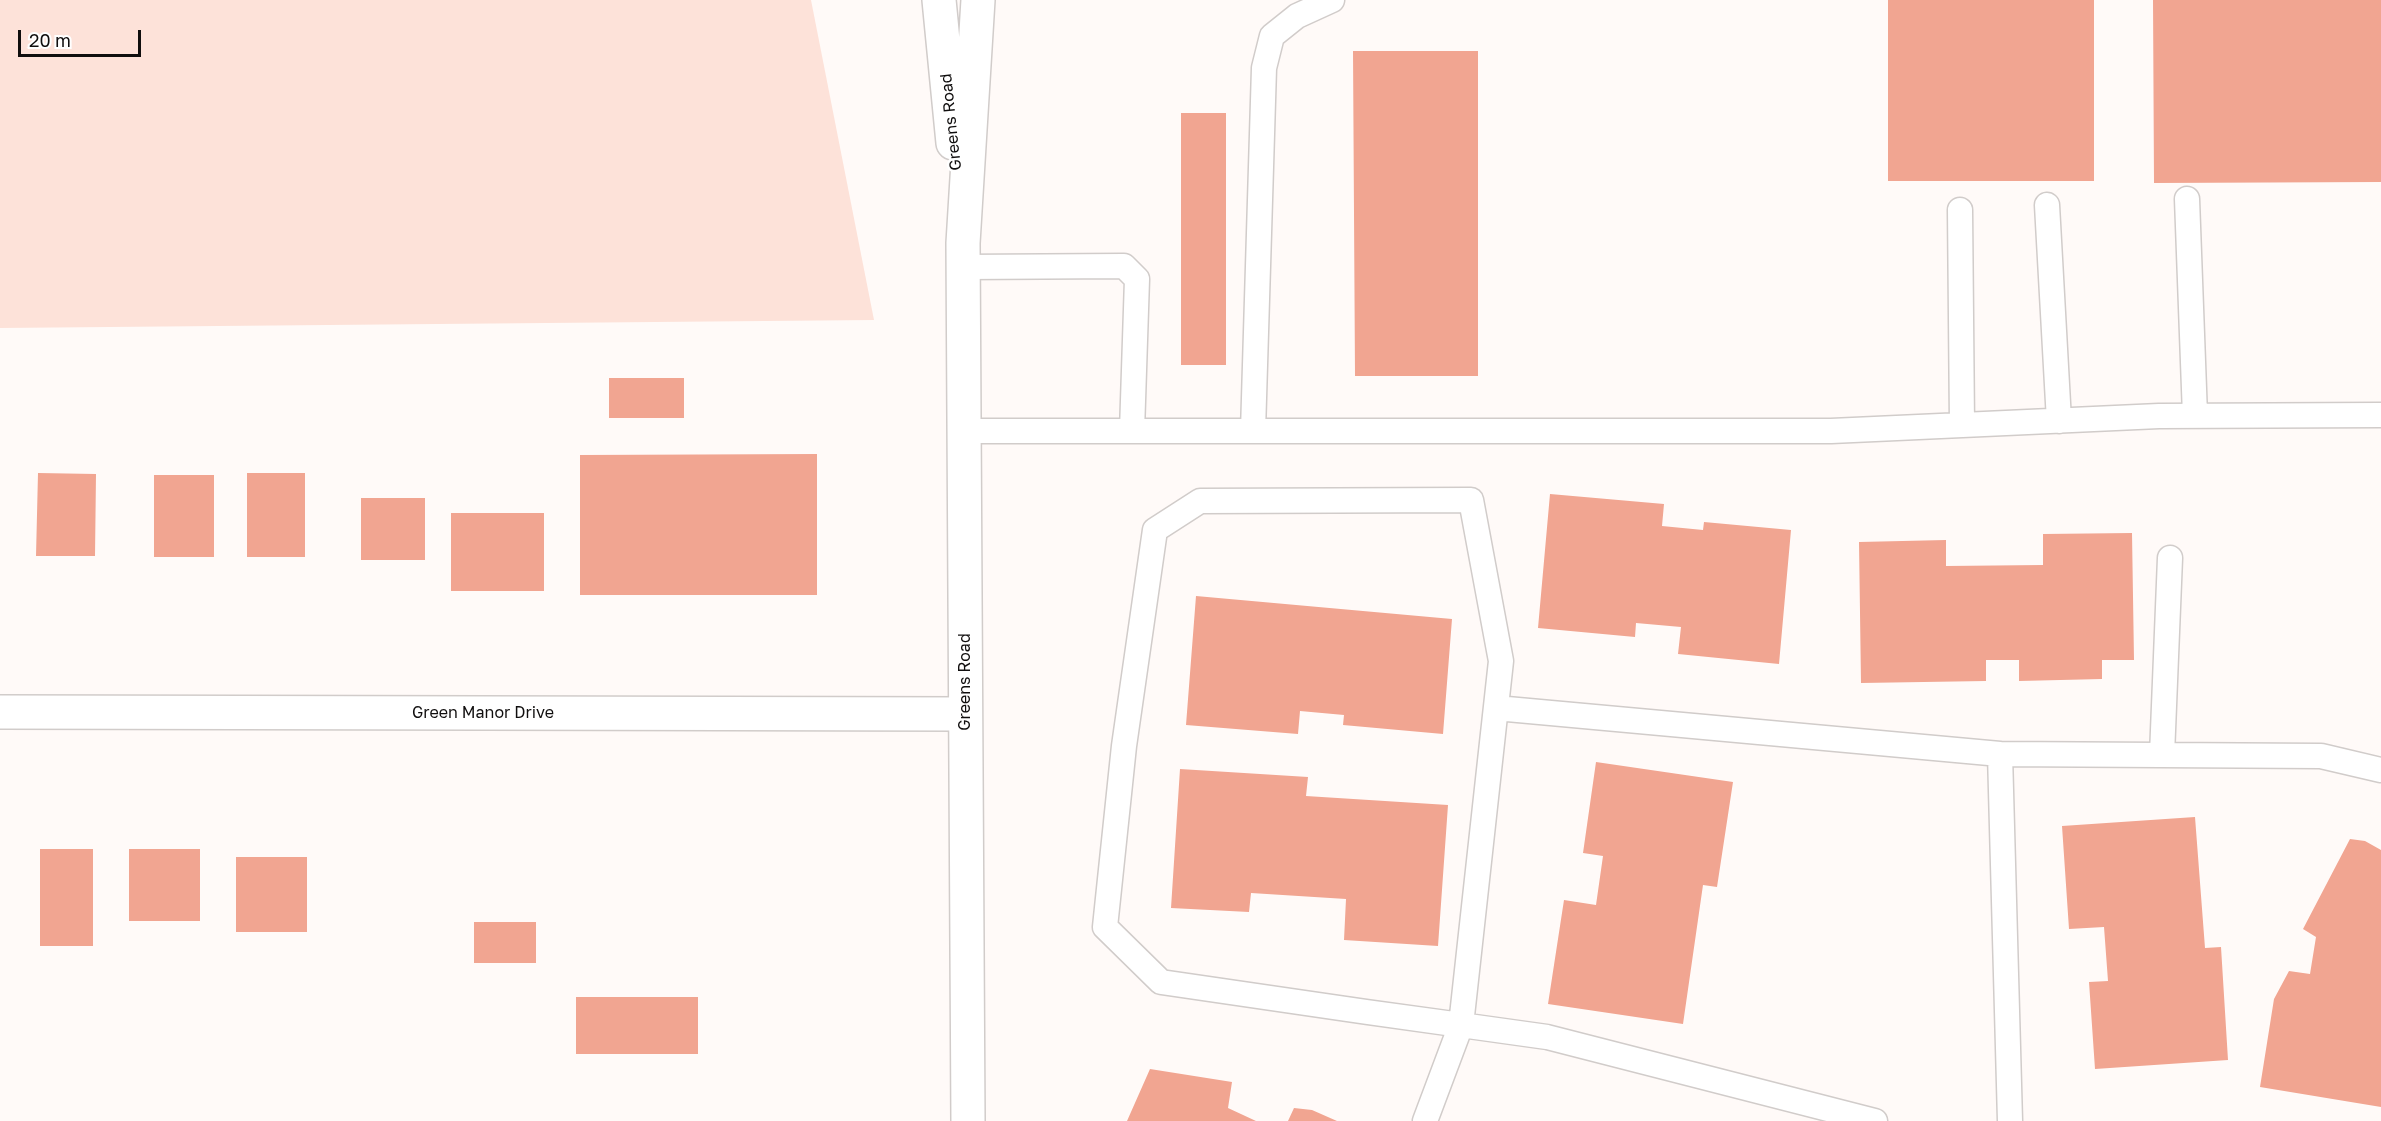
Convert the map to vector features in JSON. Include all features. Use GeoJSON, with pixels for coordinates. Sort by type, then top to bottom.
{"type":"FeatureCollection","features":[{"type":"Feature","properties":{"kind":"main road","name":"Greens Road"},"geometry":{"type":"LineString","coordinates":[[939,0],[963,255]]}},
{"type":"Feature","properties":{"kind":"main road","name":"Greens Road"},"geometry":{"type":"LineString","coordinates":[[968,1121],[963,255],[978,0]]}},
{"type":"Feature","properties":{"kind":"main road","name":"Green Manor Drive"},"geometry":{"type":"LineString","coordinates":[[0,712],[965,714]]}},
{"type":"Feature","properties":{"kind":"lane"},"geometry":{"type":"LineString","coordinates":[[1253,431],[1264,68],[1272,36],[1297,16],[1332,0]]}},
{"type":"Feature","properties":{"kind":"lane"},"geometry":{"type":"LineString","coordinates":[[2187,199],[2195,416]]}},
{"type":"Feature","properties":{"kind":"lane"},"geometry":{"type":"LineString","coordinates":[[2047,205],[2059,421]]}},
{"type":"Feature","properties":{"kind":"lane"},"geometry":{"type":"LineString","coordinates":[[1960,210],[1962,425]]}},
{"type":"Feature","properties":{"kind":"lane"},"geometry":{"type":"LineString","coordinates":[[963,255],[1124,266],[1137,279],[1132,431]]}},
{"type":"Feature","properties":{"kind":"lane"},"geometry":{"type":"LineString","coordinates":[[964,431],[1831,431],[2195,416],[2381,415]]}},
{"type":"Feature","properties":{"kind":"lane"},"geometry":{"type":"LineString","coordinates":[[1425,1121],[1461,1025],[1501,661],[1472,500],[1200,501],[1155,530],[1124,746],[1105,927],[1161,982],[1461,1025],[1548,1037],[1875,1121]]}},
{"type":"Feature","properties":{"kind":"lane"},"geometry":{"type":"LineString","coordinates":[[2162,755],[2170,558]]}},
{"type":"Feature","properties":{"kind":"lane"},"geometry":{"type":"LineString","coordinates":[[1496,708],[2000,754],[2321,756],[2381,770]]}},
{"type":"Feature","properties":{"kind":"lane"},"geometry":{"type":"LineString","coordinates":[[2000,754],[2010,1121]]}},
{"type":"Feature","properties":{"kind":"shaded area"},"geometry":{"type":"Polygon","coordinates":[[[0,0],[811,0],[874,320],[0,328],[0,0]]]}},
{"type":"Feature","properties":{"kind":"building"},"geometry":{"type":"Polygon","coordinates":[[[1888,0],[2094,0],[2094,181],[1888,181],[1888,0]]]}},
{"type":"Feature","properties":{"kind":"building"},"geometry":{"type":"Polygon","coordinates":[[[2153,0],[2381,0],[2381,182],[2154,183],[2153,0]]]}},
{"type":"Feature","properties":{"kind":"building"},"geometry":{"type":"Polygon","coordinates":[[[1353,51],[1478,51],[1478,376],[1355,376],[1353,51]]]}},
{"type":"Feature","properties":{"kind":"building"},"geometry":{"type":"Polygon","coordinates":[[[1181,113],[1226,113],[1226,365],[1181,365],[1181,113]]]}},
{"type":"Feature","properties":{"kind":"building"},"geometry":{"type":"Polygon","coordinates":[[[609,378],[684,378],[684,418],[609,418],[609,378]]]}},
{"type":"Feature","properties":{"kind":"building"},"geometry":{"type":"Polygon","coordinates":[[[817,454],[817,595],[580,595],[580,455],[817,454]]]}},
{"type":"Feature","properties":{"kind":"building"},"geometry":{"type":"Polygon","coordinates":[[[38,473],[96,474],[95,556],[36,556],[38,473]]]}},
{"type":"Feature","properties":{"kind":"building"},"geometry":{"type":"Polygon","coordinates":[[[247,473],[305,473],[305,557],[247,557],[247,473]]]}},
{"type":"Feature","properties":{"kind":"building"},"geometry":{"type":"Polygon","coordinates":[[[154,475],[214,475],[214,557],[154,557],[154,475]]]}},
{"type":"Feature","properties":{"kind":"building"},"geometry":{"type":"Polygon","coordinates":[[[1550,494],[1664,504],[1662,526],[1703,530],[1704,522],[1791,530],[1779,664],[1678,654],[1681,627],[1636,623],[1635,637],[1538,628],[1550,494]]]}},
{"type":"Feature","properties":{"kind":"building"},"geometry":{"type":"Polygon","coordinates":[[[361,498],[425,498],[425,560],[361,560],[361,498]]]}},
{"type":"Feature","properties":{"kind":"building"},"geometry":{"type":"Polygon","coordinates":[[[451,513],[544,513],[544,591],[451,591],[451,513]]]}},
{"type":"Feature","properties":{"kind":"building"},"geometry":{"type":"Polygon","coordinates":[[[2132,533],[2134,660],[2102,660],[2102,679],[2019,681],[2019,660],[1986,660],[1986,681],[1861,683],[1859,542],[1946,540],[1946,566],[2043,565],[2043,534],[2132,533]]]}},
{"type":"Feature","properties":{"kind":"building"},"geometry":{"type":"Polygon","coordinates":[[[1196,596],[1452,619],[1443,734],[1343,725],[1344,715],[1300,711],[1298,734],[1186,725],[1196,596]]]}},
{"type":"Feature","properties":{"kind":"building"},"geometry":{"type":"Polygon","coordinates":[[[1596,762],[1733,782],[1717,887],[1703,885],[1683,1024],[1548,1004],[1564,900],[1596,905],[1603,856],[1583,853],[1596,762]]]}},
{"type":"Feature","properties":{"kind":"building"},"geometry":{"type":"Polygon","coordinates":[[[1180,769],[1308,777],[1306,796],[1448,805],[1438,946],[1344,940],[1346,899],[1251,893],[1249,912],[1171,908],[1180,769]]]}},
{"type":"Feature","properties":{"kind":"building"},"geometry":{"type":"Polygon","coordinates":[[[2195,817],[2205,948],[2221,947],[2228,1060],[2095,1069],[2089,982],[2108,981],[2104,927],[2069,929],[2062,826],[2195,817]]]}},
{"type":"Feature","properties":{"kind":"building"},"geometry":{"type":"Polygon","coordinates":[[[2350,839],[2365,841],[2381,850],[2381,1107],[2260,1087],[2274,999],[2289,971],[2310,974],[2316,937],[2303,929],[2350,839]]]}},
{"type":"Feature","properties":{"kind":"building"},"geometry":{"type":"Polygon","coordinates":[[[40,849],[93,849],[93,946],[40,946],[40,849]]]}},
{"type":"Feature","properties":{"kind":"building"},"geometry":{"type":"Polygon","coordinates":[[[129,849],[200,849],[200,921],[129,921],[129,849]]]}},
{"type":"Feature","properties":{"kind":"building"},"geometry":{"type":"Polygon","coordinates":[[[236,857],[307,857],[307,932],[236,932],[236,857]]]}},
{"type":"Feature","properties":{"kind":"building"},"geometry":{"type":"Polygon","coordinates":[[[474,922],[536,922],[536,963],[474,963],[474,922]]]}},
{"type":"Feature","properties":{"kind":"building"},"geometry":{"type":"Polygon","coordinates":[[[576,997],[698,997],[698,1054],[576,1054],[576,997]]]}},
{"type":"Feature","properties":{"kind":"building"},"geometry":{"type":"Polygon","coordinates":[[[1150,1069],[1232,1082],[1228,1108],[1256,1121],[1127,1121],[1150,1069]]]}},
{"type":"Feature","properties":{"kind":"building"},"geometry":{"type":"Polygon","coordinates":[[[1294,1108],[1312,1110],[1337,1121],[1288,1121],[1294,1108]]]}}]}
